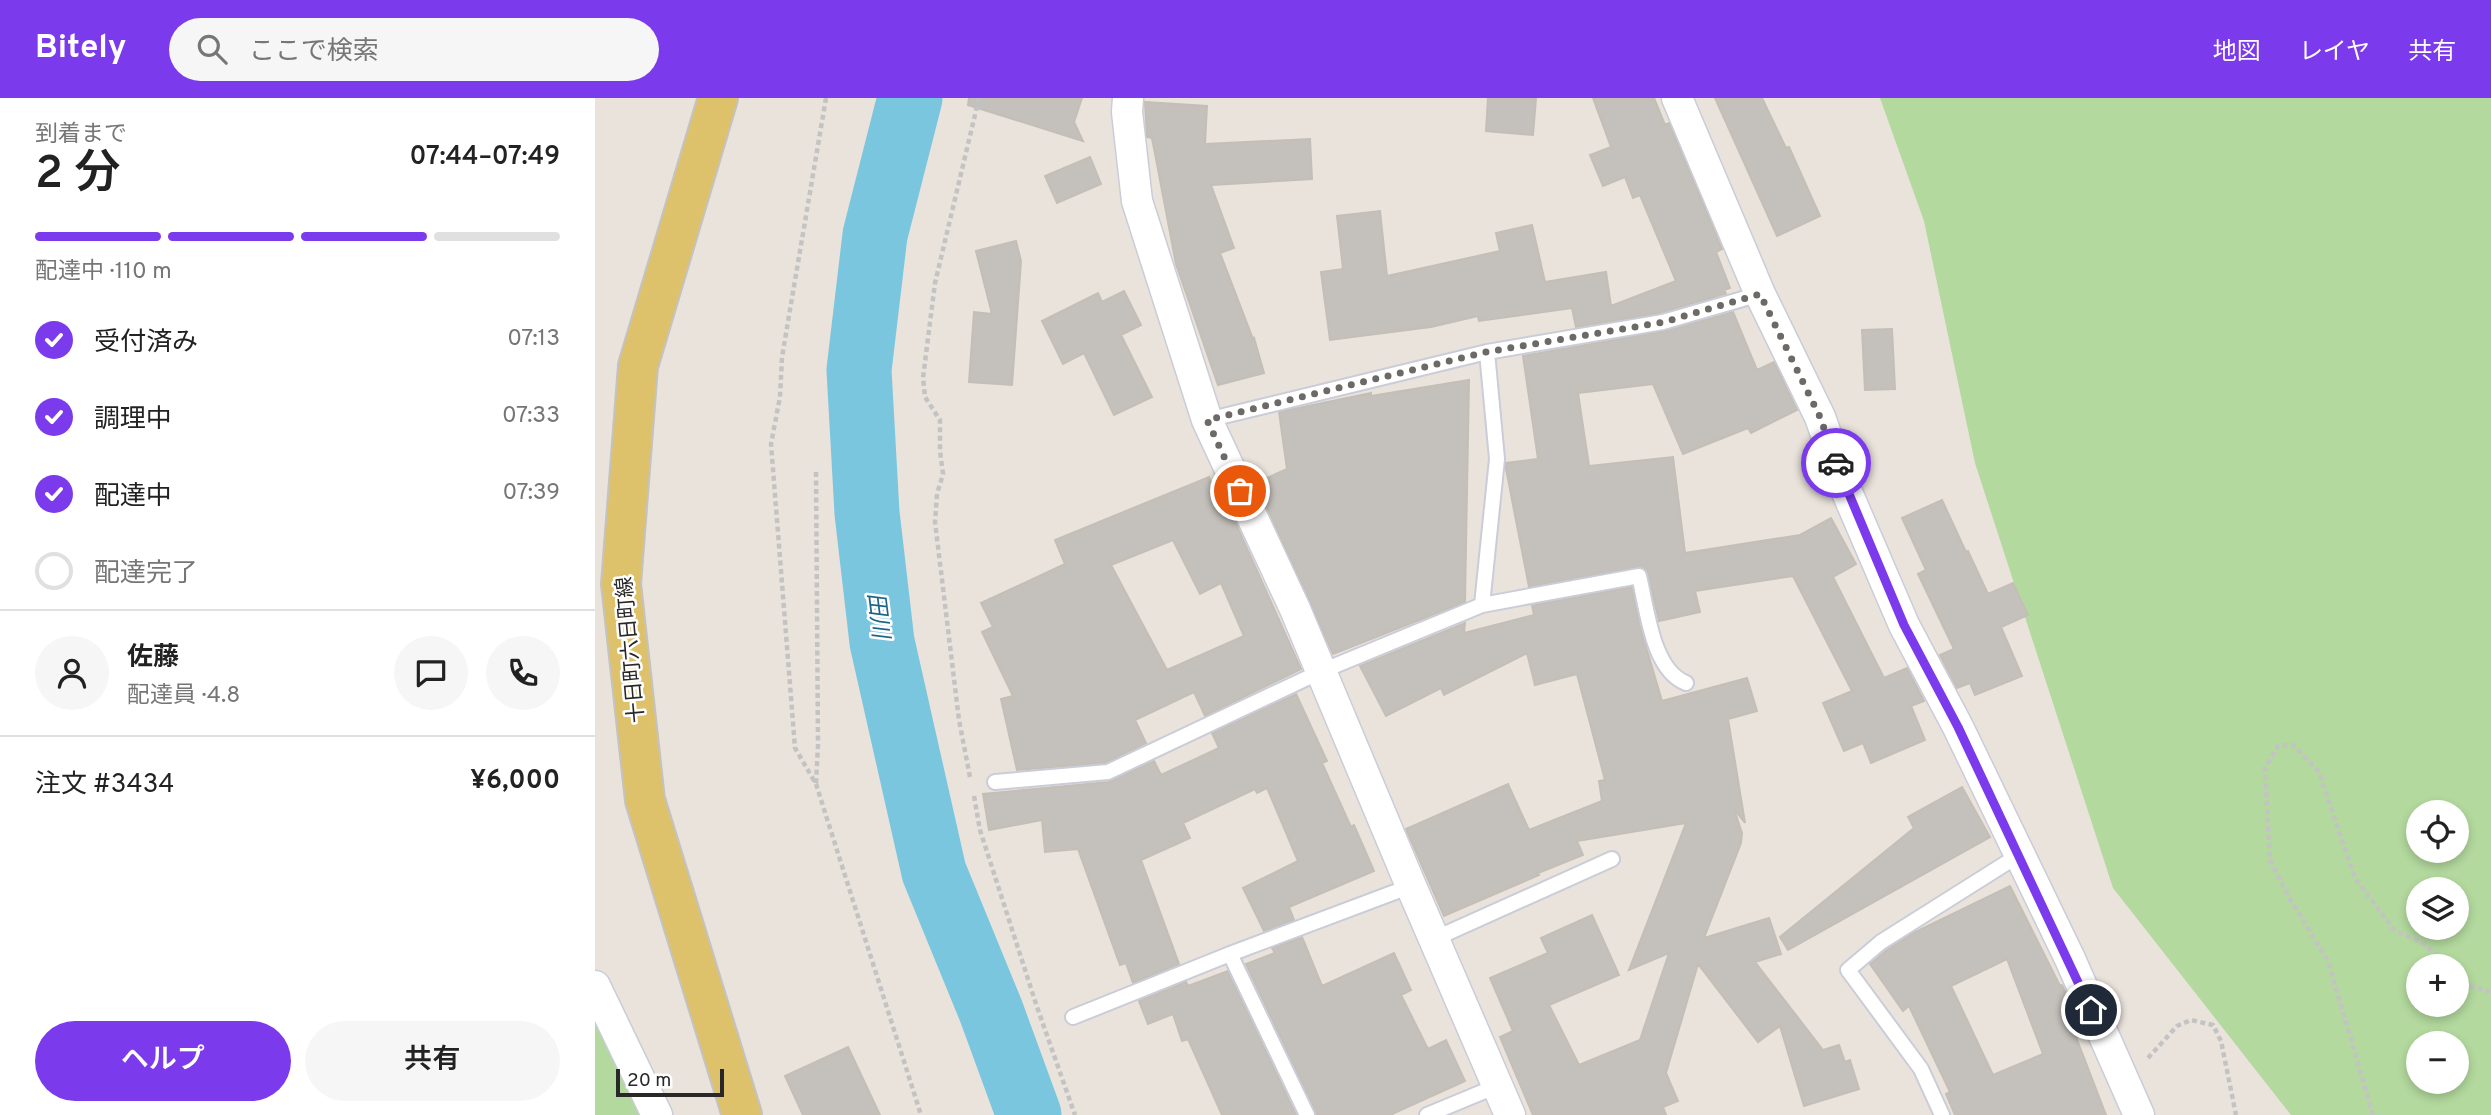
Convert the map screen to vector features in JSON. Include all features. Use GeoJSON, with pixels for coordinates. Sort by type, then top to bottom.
{"type":"FeatureCollection","features":[{"type":"Feature","properties":{"kind":"main road","name":"十日町六日町線"},"geometry":{"type":"LineString","coordinates":[[718,98],[638,366],[621,584],[645,800],[742,1115]]}},
{"type":"Feature","properties":{"kind":"street"},"geometry":{"type":"LineString","coordinates":[[1128,98],[1127,111],[1137,201],[1207,420],[1295,609],[1510,1115]]}},
{"type":"Feature","properties":{"kind":"street"},"geometry":{"type":"LineString","coordinates":[[1677,98],[1760,294],[1820,417],[1843,483],[1904,625],[1958,727],[2070,959],[2139,1115]]}},
{"type":"Feature","properties":{"kind":"street"},"geometry":{"type":"LineString","coordinates":[[595,986],[657,1115]]}},
{"type":"Feature","properties":{"kind":"lane"},"geometry":{"type":"LineString","coordinates":[[1207,420],[1486,352],[1664,322],[1760,294]]}},
{"type":"Feature","properties":{"kind":"lane"},"geometry":{"type":"LineString","coordinates":[[1482,606],[1497,459],[1486,352]]}},
{"type":"Feature","properties":{"kind":"lane"},"geometry":{"type":"LineString","coordinates":[[995,782],[1108,772],[1322,671],[1482,606],[1639,576],[1657,651],[1676,679],[1686,683]]}},
{"type":"Feature","properties":{"kind":"lane"},"geometry":{"type":"LineString","coordinates":[[1941,1115],[1920,1069],[1848,970],[1881,942],[2019,855]]}},
{"type":"Feature","properties":{"kind":"lane"},"geometry":{"type":"LineString","coordinates":[[1434,939],[1612,859]]}},
{"type":"Feature","properties":{"kind":"lane"},"geometry":{"type":"LineString","coordinates":[[1073,1017],[1411,886]]}},
{"type":"Feature","properties":{"kind":"lane"},"geometry":{"type":"LineString","coordinates":[[1230,954],[1307,1115]]}},
{"type":"Feature","properties":{"kind":"lane"},"geometry":{"type":"LineString","coordinates":[[1427,1115],[1497,1086]]}},
{"type":"Feature","properties":{"kind":"path"},"geometry":{"type":"LineString","coordinates":[[826,98],[782,357],[780,397],[771,444],[795,748],[816,784],[921,1115]]}},
{"type":"Feature","properties":{"kind":"path"},"geometry":{"type":"LineString","coordinates":[[971,781],[959,720],[935,522],[937,494],[943,474],[940,420],[925,397],[923,378],[935,283],[979,98]]}},
{"type":"Feature","properties":{"kind":"path"},"geometry":{"type":"LineString","coordinates":[[816,472],[816,784]]}},
{"type":"Feature","properties":{"kind":"path"},"geometry":{"type":"LineString","coordinates":[[2373,1115],[2328,961],[2270,860],[2265,768],[2278,746],[2293,746],[2319,772],[2355,878],[2395,931],[2423,943],[2435,954]]}},
{"type":"Feature","properties":{"kind":"path"},"geometry":{"type":"LineString","coordinates":[[973,793],[980,830],[1075,1115]]}},
{"type":"Feature","properties":{"kind":"path"},"geometry":{"type":"LineString","coordinates":[[2469,984],[2491,992]]}},
{"type":"Feature","properties":{"kind":"path"},"geometry":{"type":"LineString","coordinates":[[2125,1085],[2177,1026],[2191,1020],[2213,1025],[2221,1041],[2236,1115]]}},
{"type":"Feature","properties":{"kind":"green space"},"geometry":{"type":"Polygon","coordinates":[[[1880,98],[2491,98],[2491,1115],[2291,1115],[2113,888],[1975,463],[1924,221],[1880,98]]]}},
{"type":"Feature","properties":{"kind":"green space"},"geometry":{"type":"Polygon","coordinates":[[[595,992],[643,1115],[595,1115],[595,992]]]}},
{"type":"Feature","properties":{"kind":"building"},"geometry":{"type":"Polygon","coordinates":[[[969,98],[1082,98],[1074,122],[1083,141],[968,105],[969,98]]]}},
{"type":"Feature","properties":{"kind":"building"},"geometry":{"type":"Polygon","coordinates":[[[1488,98],[1536,98],[1533,135],[1486,131],[1488,98]]]}},
{"type":"Feature","properties":{"kind":"building"},"geometry":{"type":"Polygon","coordinates":[[[1593,98],[1654,98],[1665,125],[1669,123],[1722,249],[1716,252],[1730,288],[1724,290],[1726,294],[1661,313],[1576,327],[1572,308],[1479,321],[1478,316],[1431,327],[1330,340],[1321,272],[1343,269],[1337,216],[1380,211],[1387,276],[1500,251],[1496,233],[1532,225],[1545,282],[1606,272],[1611,306],[1676,281],[1640,195],[1633,198],[1625,177],[1603,186],[1590,155],[1611,147],[1593,98]]]}},
{"type":"Feature","properties":{"kind":"building"},"geometry":{"type":"Polygon","coordinates":[[[1715,98],[1762,98],[1786,148],[1789,147],[1820,216],[1777,236],[1715,98]]]}},
{"type":"Feature","properties":{"kind":"building"},"geometry":{"type":"Polygon","coordinates":[[[1145,102],[1207,106],[1205,144],[1310,139],[1312,179],[1211,185],[1234,248],[1220,253],[1254,338],[1264,373],[1218,385],[1176,264],[1152,138],[1147,137],[1145,102]]]}},
{"type":"Feature","properties":{"kind":"building"},"geometry":{"type":"Polygon","coordinates":[[[1090,157],[1101,184],[1057,203],[1045,176],[1090,157]]]}},
{"type":"Feature","properties":{"kind":"building"},"geometry":{"type":"Polygon","coordinates":[[[1016,241],[1021,261],[1012,385],[969,382],[974,312],[992,314],[976,251],[1016,241]]]}},
{"type":"Feature","properties":{"kind":"building"},"geometry":{"type":"Polygon","coordinates":[[[1124,291],[1141,325],[1121,335],[1152,397],[1114,415],[1084,353],[1063,364],[1042,321],[1098,293],[1102,302],[1124,291]]]}},
{"type":"Feature","properties":{"kind":"building"},"geometry":{"type":"Polygon","coordinates":[[[1733,312],[1757,370],[1774,362],[1797,410],[1751,433],[1748,428],[1683,454],[1653,384],[1578,393],[1589,466],[1673,457],[1685,553],[1800,535],[1831,518],[1856,564],[1833,577],[1884,678],[1907,668],[1924,701],[1911,706],[1925,740],[1871,763],[1863,743],[1844,751],[1823,703],[1852,691],[1793,576],[1695,591],[1700,612],[1659,621],[1648,574],[1641,567],[1529,587],[1506,469],[1506,463],[1538,459],[1523,356],[1665,331],[1733,312]]]}},
{"type":"Feature","properties":{"kind":"building"},"geometry":{"type":"Polygon","coordinates":[[[1892,329],[1895,389],[1865,390],[1862,330],[1892,329]]]}},
{"type":"Feature","properties":{"kind":"building"},"geometry":{"type":"Polygon","coordinates":[[[1469,380],[1465,602],[1333,654],[1256,483],[1287,469],[1279,412],[1371,393],[1371,396],[1469,380]]]}},
{"type":"Feature","properties":{"kind":"building"},"geometry":{"type":"Polygon","coordinates":[[[1209,477],[1218,500],[1224,497],[1301,669],[1205,716],[1194,692],[1135,720],[1146,743],[1105,763],[1017,770],[1001,699],[1013,696],[982,632],[993,627],[981,603],[1065,564],[1055,540],[1209,477]],[[1173,540],[1111,565],[1167,670],[1244,636],[1221,583],[1200,594],[1173,540]]]}},
{"type":"Feature","properties":{"kind":"building"},"geometry":{"type":"Polygon","coordinates":[[[1942,500],[1988,594],[2013,583],[2028,615],[2001,627],[2022,676],[1975,695],[1970,683],[1957,688],[1940,655],[1954,649],[1918,574],[1926,570],[1902,518],[1942,500]]]}},
{"type":"Feature","properties":{"kind":"building"},"geometry":{"type":"Polygon","coordinates":[[[1632,587],[1639,623],[1662,701],[1747,678],[1757,711],[1728,719],[1745,823],[1734,809],[1742,833],[1741,843],[1704,938],[1769,918],[1781,954],[1755,962],[1823,1050],[1839,1045],[1845,1062],[1850,1060],[1859,1089],[1804,1106],[1780,1026],[1758,1042],[1698,964],[1666,1073],[1678,1101],[1663,1107],[1666,1115],[1533,1115],[1500,1037],[1513,1031],[1490,978],[1548,953],[1541,938],[1592,915],[1619,975],[1549,1005],[1579,1065],[1640,1040],[1669,953],[1629,970],[1686,823],[1577,841],[1583,855],[1444,916],[1406,829],[1508,784],[1529,830],[1602,801],[1599,781],[1605,780],[1577,674],[1535,685],[1527,653],[1444,695],[1441,688],[1386,716],[1360,666],[1465,623],[1464,633],[1534,615],[1532,605],[1632,587]]]}},
{"type":"Feature","properties":{"kind":"building"},"geometry":{"type":"Polygon","coordinates":[[[1296,694],[1327,761],[1322,763],[1374,871],[1289,907],[1294,920],[1264,931],[1243,888],[1298,861],[1267,788],[1257,793],[1255,789],[1183,823],[1190,838],[1141,860],[1179,964],[1133,983],[1126,963],[1120,965],[1078,849],[1045,852],[1042,820],[989,830],[983,794],[1109,782],[1154,761],[1161,775],[1219,748],[1212,733],[1296,694]]]}},
{"type":"Feature","properties":{"kind":"building"},"geometry":{"type":"Polygon","coordinates":[[[1962,787],[1990,837],[1788,950],[1780,937],[1914,828],[1908,817],[1962,787]]]}},
{"type":"Feature","properties":{"kind":"building"},"geometry":{"type":"Polygon","coordinates":[[[2010,886],[2060,986],[2062,985],[2084,1034],[2076,1037],[2106,1115],[1955,1115],[1946,1094],[1950,1092],[1909,1006],[1903,1011],[1870,964],[1913,933],[2010,886]],[[2007,959],[1951,986],[1993,1075],[2043,1054],[2007,959]]]}},
{"type":"Feature","properties":{"kind":"building"},"geometry":{"type":"Polygon","coordinates":[[[1302,937],[1322,986],[1394,953],[1411,990],[1401,995],[1428,1049],[1446,1040],[1465,1081],[1390,1115],[1317,1115],[1246,964],[1275,953],[1272,948],[1302,937]]]}},
{"type":"Feature","properties":{"kind":"building"},"geometry":{"type":"Polygon","coordinates":[[[1228,971],[1296,1115],[1222,1115],[1188,1039],[1182,1041],[1173,1014],[1148,1024],[1139,1001],[1186,982],[1188,986],[1228,971]]]}},
{"type":"Feature","properties":{"kind":"building"},"geometry":{"type":"Polygon","coordinates":[[[848,1047],[880,1115],[803,1115],[785,1076],[848,1047]]]}},
{"type":"Feature","properties":{"kind":"waterway","name":"田川"},"geometry":{"type":"LineString","coordinates":[[910,98],[875,235],[859,370],[867,513],[882,642],[934,872],[991,1011],[1029,1115]]}},
{"type":"Feature","properties":{"kind":"way so far"},"geometry":{"type":"LineString","coordinates":[[1240,491],[1207,420],[1486,352],[1664,322],[1760,294],[1820,417],[1836,463]]}},
{"type":"Feature","properties":{"kind":"route"},"geometry":{"type":"LineString","coordinates":[[1836,463],[1904,625],[1958,727],[2070,959],[2091,1010]]}}]}
